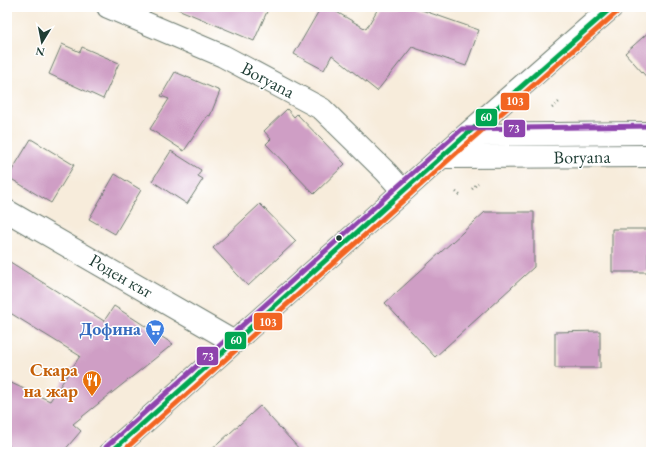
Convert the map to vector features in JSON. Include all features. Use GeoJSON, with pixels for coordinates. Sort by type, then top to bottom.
{"type":"FeatureCollection","features":[{"type":"Feature","properties":{"kind":"street","name":"Boryana"},"geometry":{"type":"LineString","coordinates":[[108,7],[223,56],[322,109],[386,172],[403,191]]}},
{"type":"Feature","properties":{"kind":"street"},"geometry":{"type":"LineString","coordinates":[[111,452],[441,157],[612,7]]}},
{"type":"Feature","properties":{"kind":"street","name":"Boryana"},"geometry":{"type":"LineString","coordinates":[[466,135],[651,133]]}},
{"type":"Feature","properties":{"kind":"street","name":"Boryana"},"geometry":{"type":"LineString","coordinates":[[441,157],[651,156]]}},
{"type":"Feature","properties":{"kind":"street","name":"Роден кът"},"geometry":{"type":"LineString","coordinates":[[7,211],[234,342]]}},
{"type":"Feature","properties":{"kind":"path"},"geometry":{"type":"LineString","coordinates":[[549,112],[559,102]]}},
{"type":"Feature","properties":{"kind":"path"},"geometry":{"type":"LineString","coordinates":[[456,192],[462,197]]}},
{"type":"Feature","properties":{"kind":"building"},"geometry":{"type":"Polygon","coordinates":[[[173,7],[269,7],[254,41],[173,7]]]}},
{"type":"Feature","properties":{"kind":"building"},"geometry":{"type":"Polygon","coordinates":[[[321,7],[328,7],[366,29],[379,7],[413,7],[479,30],[466,66],[412,47],[377,91],[332,55],[324,70],[294,54],[321,7]]]}},
{"type":"Feature","properties":{"kind":"building"},"geometry":{"type":"Polygon","coordinates":[[[651,30],[651,82],[625,53],[651,30]]]}},
{"type":"Feature","properties":{"kind":"building"},"geometry":{"type":"Polygon","coordinates":[[[62,44],[80,52],[82,47],[119,63],[103,99],[49,74],[62,44]]]}},
{"type":"Feature","properties":{"kind":"building"},"geometry":{"type":"Polygon","coordinates":[[[175,72],[220,91],[210,116],[208,115],[184,151],[150,129],[169,99],[161,96],[175,72]]]}},
{"type":"Feature","properties":{"kind":"building"},"geometry":{"type":"Polygon","coordinates":[[[287,109],[294,117],[297,114],[345,164],[314,194],[266,144],[271,139],[264,131],[287,109]]]}},
{"type":"Feature","properties":{"kind":"building"},"geometry":{"type":"Polygon","coordinates":[[[31,139],[74,165],[51,203],[8,177],[31,139]]]}},
{"type":"Feature","properties":{"kind":"building"},"geometry":{"type":"Polygon","coordinates":[[[171,151],[201,170],[198,176],[203,179],[187,204],[152,181],[171,151]]]}},
{"type":"Feature","properties":{"kind":"building"},"geometry":{"type":"Polygon","coordinates":[[[115,174],[141,190],[115,234],[89,219],[115,174]]]}},
{"type":"Feature","properties":{"kind":"building"},"geometry":{"type":"Polygon","coordinates":[[[260,204],[296,241],[248,286],[213,248],[260,204]]]}},
{"type":"Feature","properties":{"kind":"building"},"geometry":{"type":"Polygon","coordinates":[[[485,212],[534,212],[534,267],[435,357],[385,303],[485,212]]]}},
{"type":"Feature","properties":{"kind":"building"},"geometry":{"type":"Polygon","coordinates":[[[612,229],[648,229],[648,272],[612,272],[612,229]]]}},
{"type":"Feature","properties":{"kind":"building"},"geometry":{"type":"Polygon","coordinates":[[[7,260],[104,321],[114,306],[173,344],[73,424],[81,431],[63,452],[15,452],[7,443],[7,381],[50,401],[80,356],[7,311],[7,260]]]}},
{"type":"Feature","properties":{"kind":"building"},"geometry":{"type":"Polygon","coordinates":[[[600,331],[600,368],[555,368],[555,332],[600,331]]]}},
{"type":"Feature","properties":{"kind":"building"},"geometry":{"type":"Polygon","coordinates":[[[260,406],[302,452],[209,452],[260,406]]]}},
{"type":"Feature","properties":{"kind":"transit line","name":"60"},"geometry":{"type":"LineString","coordinates":[[111,452],[466,135],[612,7]]}},
{"type":"Feature","properties":{"kind":"transit line","name":"103"},"geometry":{"type":"LineString","coordinates":[[122,452],[471,140],[617,12]]}},
{"type":"Feature","properties":{"kind":"transit line","name":"73"},"geometry":{"type":"LineString","coordinates":[[106,447],[462,129],[651,126]]}},
{"type":"Feature","properties":{"kind":"place","name":"Дофина"},"geometry":{"type":"Point","coordinates":[155,346]}},
{"type":"Feature","properties":{"kind":"place","name":"Скара на жар"},"geometry":{"type":"Point","coordinates":[92,397]}}]}
